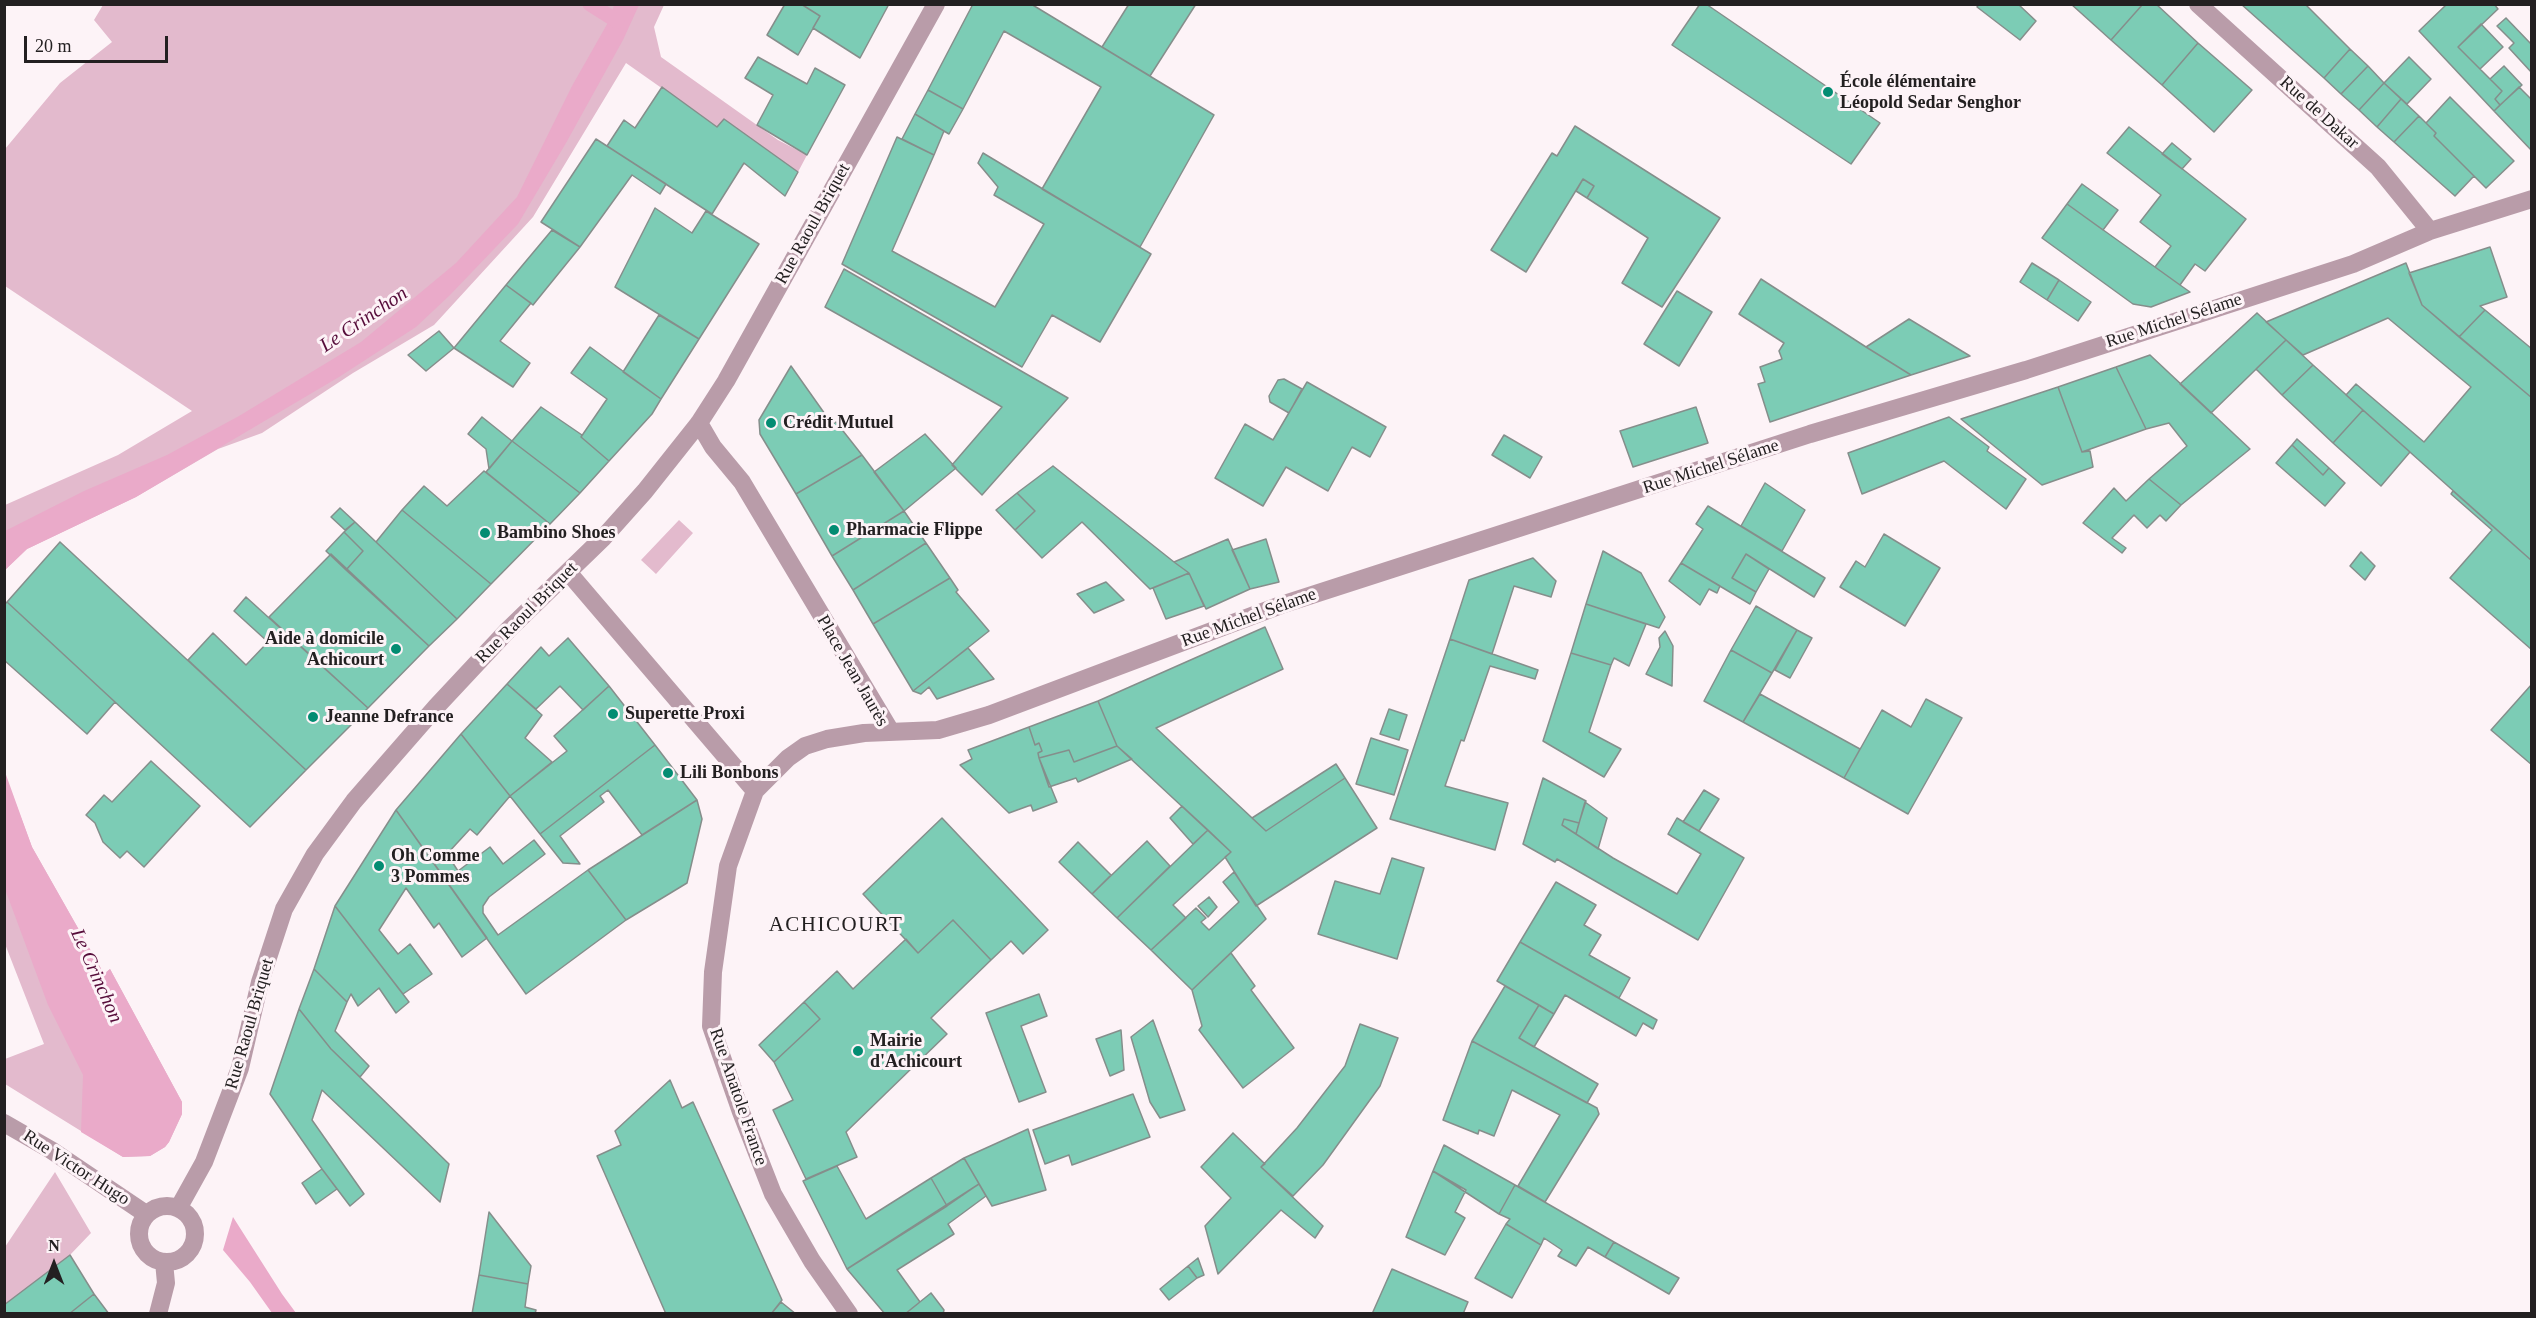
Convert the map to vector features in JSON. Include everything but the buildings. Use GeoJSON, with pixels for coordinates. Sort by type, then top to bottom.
{"type":"FeatureCollection","features":[{"type":"Feature","properties":{"kind":"street","name":"Rue Raoul Briquet"},"geometry":{"type":"LineString","coordinates":[[179,1207],[204,1162],[240,1068],[260,982],[284,909],[315,854],[354,801],[436,707],[645,491],[699,423],[731,371],[936,4]]}},
{"type":"Feature","properties":{"kind":"street","name":"Rue de Dakar"},"geometry":{"type":"LineString","coordinates":[[2198,4],[2378,166],[2430,231]]}},
{"type":"Feature","properties":{"kind":"street","name":"Rue Michel Sélame"},"geometry":{"type":"LineString","coordinates":[[890,730],[938,730],[989,715],[1281,605],[1810,434],[2026,370],[2353,264],[2430,231],[2532,199]]}},
{"type":"Feature","properties":{"kind":"street","name":"Place Jean Jaurès"},"geometry":{"type":"LineString","coordinates":[[699,423],[713,447],[742,482],[890,730],[827,739],[805,746],[788,758],[755,791]]}},
{"type":"Feature","properties":{"kind":"street"},"geometry":{"type":"LineString","coordinates":[[568,572],[755,791]]}},
{"type":"Feature","properties":{"kind":"street","name":"Rue Anatole France"},"geometry":{"type":"LineString","coordinates":[[755,791],[728,866],[713,972],[711,1026],[773,1194],[812,1261],[849,1314]]}},
{"type":"Feature","properties":{"kind":"street","name":"Rue Victor Hugo"},"geometry":{"type":"LineString","coordinates":[[4,1123],[120,1194],[146,1214]]}},
{"type":"Feature","properties":{"kind":"street"},"geometry":{"type":"LineString","coordinates":[[167,1205],[179,1207],[193,1221],[195,1241],[184,1258],[164,1262],[150,1256],[141,1244],[139,1229],[146,1214],[155,1207],[167,1205]]}},
{"type":"Feature","properties":{"kind":"street"},"geometry":{"type":"LineString","coordinates":[[158,1314],[166,1283],[164,1262]]}},
{"type":"Feature","properties":{"kind":"shaded area"},"geometry":{"type":"Polygon","coordinates":[[[103,5],[664,5],[654,27],[661,57],[778,140],[807,155],[798,172],[724,119],[717,127],[626,63],[533,217],[434,325],[353,373],[262,433],[218,449],[136,497],[27,549],[5,570],[5,505],[118,455],[192,411],[5,286],[5,149],[60,83],[112,42],[94,20],[103,5]]]}},
{"type":"Feature","properties":{"kind":"shaded area"},"geometry":{"type":"Polygon","coordinates":[[[679,520],[693,533],[656,574],[641,560],[679,520]]]}},
{"type":"Feature","properties":{"kind":"shaded area"},"geometry":{"type":"Polygon","coordinates":[[[4,772],[32,847],[104,974],[110,969],[182,1102],[182,1114],[169,1142],[150,1156],[123,1157],[5,1084],[5,1059],[44,1044],[5,944],[4,772]]]}},
{"type":"Feature","properties":{"kind":"shaded area"},"geometry":{"type":"Polygon","coordinates":[[[55,1172],[91,1233],[70,1255],[5,1305],[5,1247],[55,1172]]]}},
{"type":"Feature","properties":{"kind":"water"},"geometry":{"type":"Polygon","coordinates":[[[614,5],[639,5],[623,40],[518,224],[416,327],[339,377],[136,497],[27,549],[5,570],[5,531],[84,491],[167,455],[239,416],[361,342],[456,263],[517,197],[572,86],[610,19],[614,5]]]}},
{"type":"Feature","properties":{"kind":"water","name":"Le Crinchon"},"geometry":{"type":"Polygon","coordinates":[[[5,772],[32,847],[104,974],[110,969],[182,1102],[182,1114],[169,1142],[150,1156],[123,1157],[81,1132],[83,1075],[48,1005],[5,889],[5,772]]]}},
{"type":"Feature","properties":{"kind":"water"},"geometry":{"type":"Polygon","coordinates":[[[233,1217],[296,1313],[272,1313],[223,1250],[233,1217]]]}},
{"type":"Feature","properties":{"kind":"waterway"},"geometry":{"type":"LineString","coordinates":[[590,4],[617,21]]}},
{"type":"Feature","properties":{"kind":"place","name":"École élémentaire Léopold Sedar Senghor"},"geometry":{"type":"Point","coordinates":[1828,92]}},
{"type":"Feature","properties":{"kind":"place","name":"Crédit Mutuel"},"geometry":{"type":"Point","coordinates":[771,423]}},
{"type":"Feature","properties":{"kind":"place","name":"Pharmacie Flippe"},"geometry":{"type":"Point","coordinates":[834,530]}},
{"type":"Feature","properties":{"kind":"place","name":"Bambino Shoes"},"geometry":{"type":"Point","coordinates":[485,533]}},
{"type":"Feature","properties":{"kind":"place","name":"Aide à domicile Achicourt"},"geometry":{"type":"Point","coordinates":[396,649]}},
{"type":"Feature","properties":{"kind":"place","name":"Superette Proxi"},"geometry":{"type":"Point","coordinates":[613,714]}},
{"type":"Feature","properties":{"kind":"place","name":"Jeanne Defrance"},"geometry":{"type":"Point","coordinates":[313,717]}},
{"type":"Feature","properties":{"kind":"place","name":"Lili Bonbons"},"geometry":{"type":"Point","coordinates":[668,773]}},
{"type":"Feature","properties":{"kind":"place","name":"Oh Comme 3 Pommes"},"geometry":{"type":"Point","coordinates":[379,866]}},
{"type":"Feature","properties":{"kind":"place","name":"Mairie d'Achicourt"},"geometry":{"type":"Point","coordinates":[858,1051]}},
{"type":"Feature","properties":{"kind":"district","name":"ACHICOURT"},"geometry":{"type":"Point","coordinates":[836,925]}}]}
